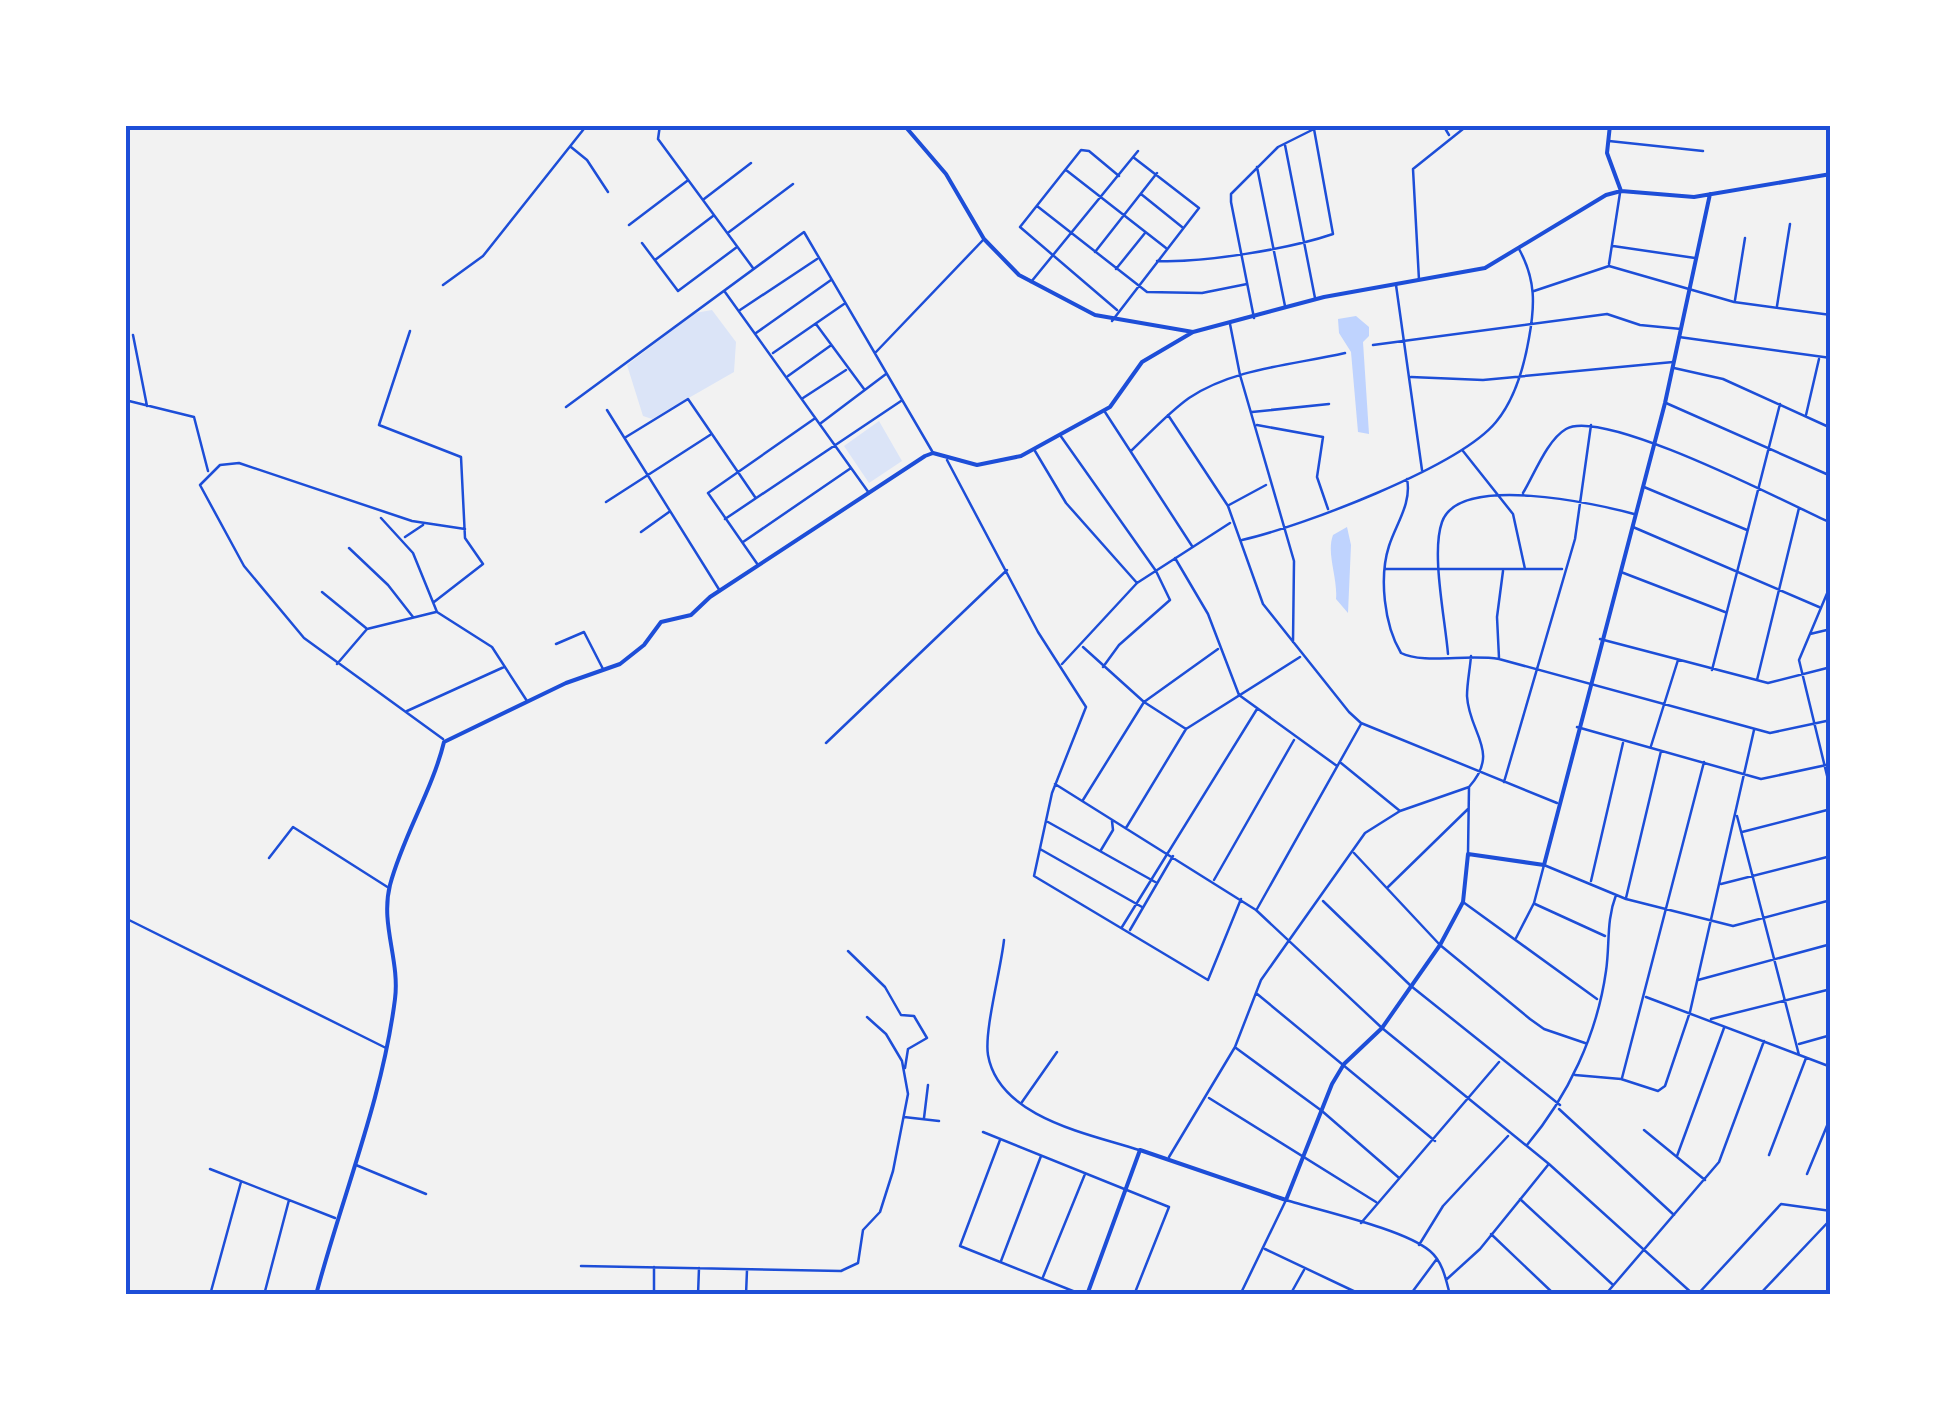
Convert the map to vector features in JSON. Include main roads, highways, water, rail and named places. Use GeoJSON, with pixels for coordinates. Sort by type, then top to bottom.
{"type":"FeatureCollection","features":[{"type":"Feature","properties":{"kind":"water"},"geometry":{"type":"Polygon","coordinates":[[[1356,316],[1369,327],[1369,336],[1363,342],[1369,434],[1358,432],[1351,352],[1339,333],[1338,319],[1356,316]]]}},
{"type":"Feature","properties":{"kind":"water"},"geometry":{"type":"Polygon","coordinates":[[[1347,527],[1351,545],[1348,613],[1336,599],[1331,550],[1333,535],[1347,527]]]}}]}
